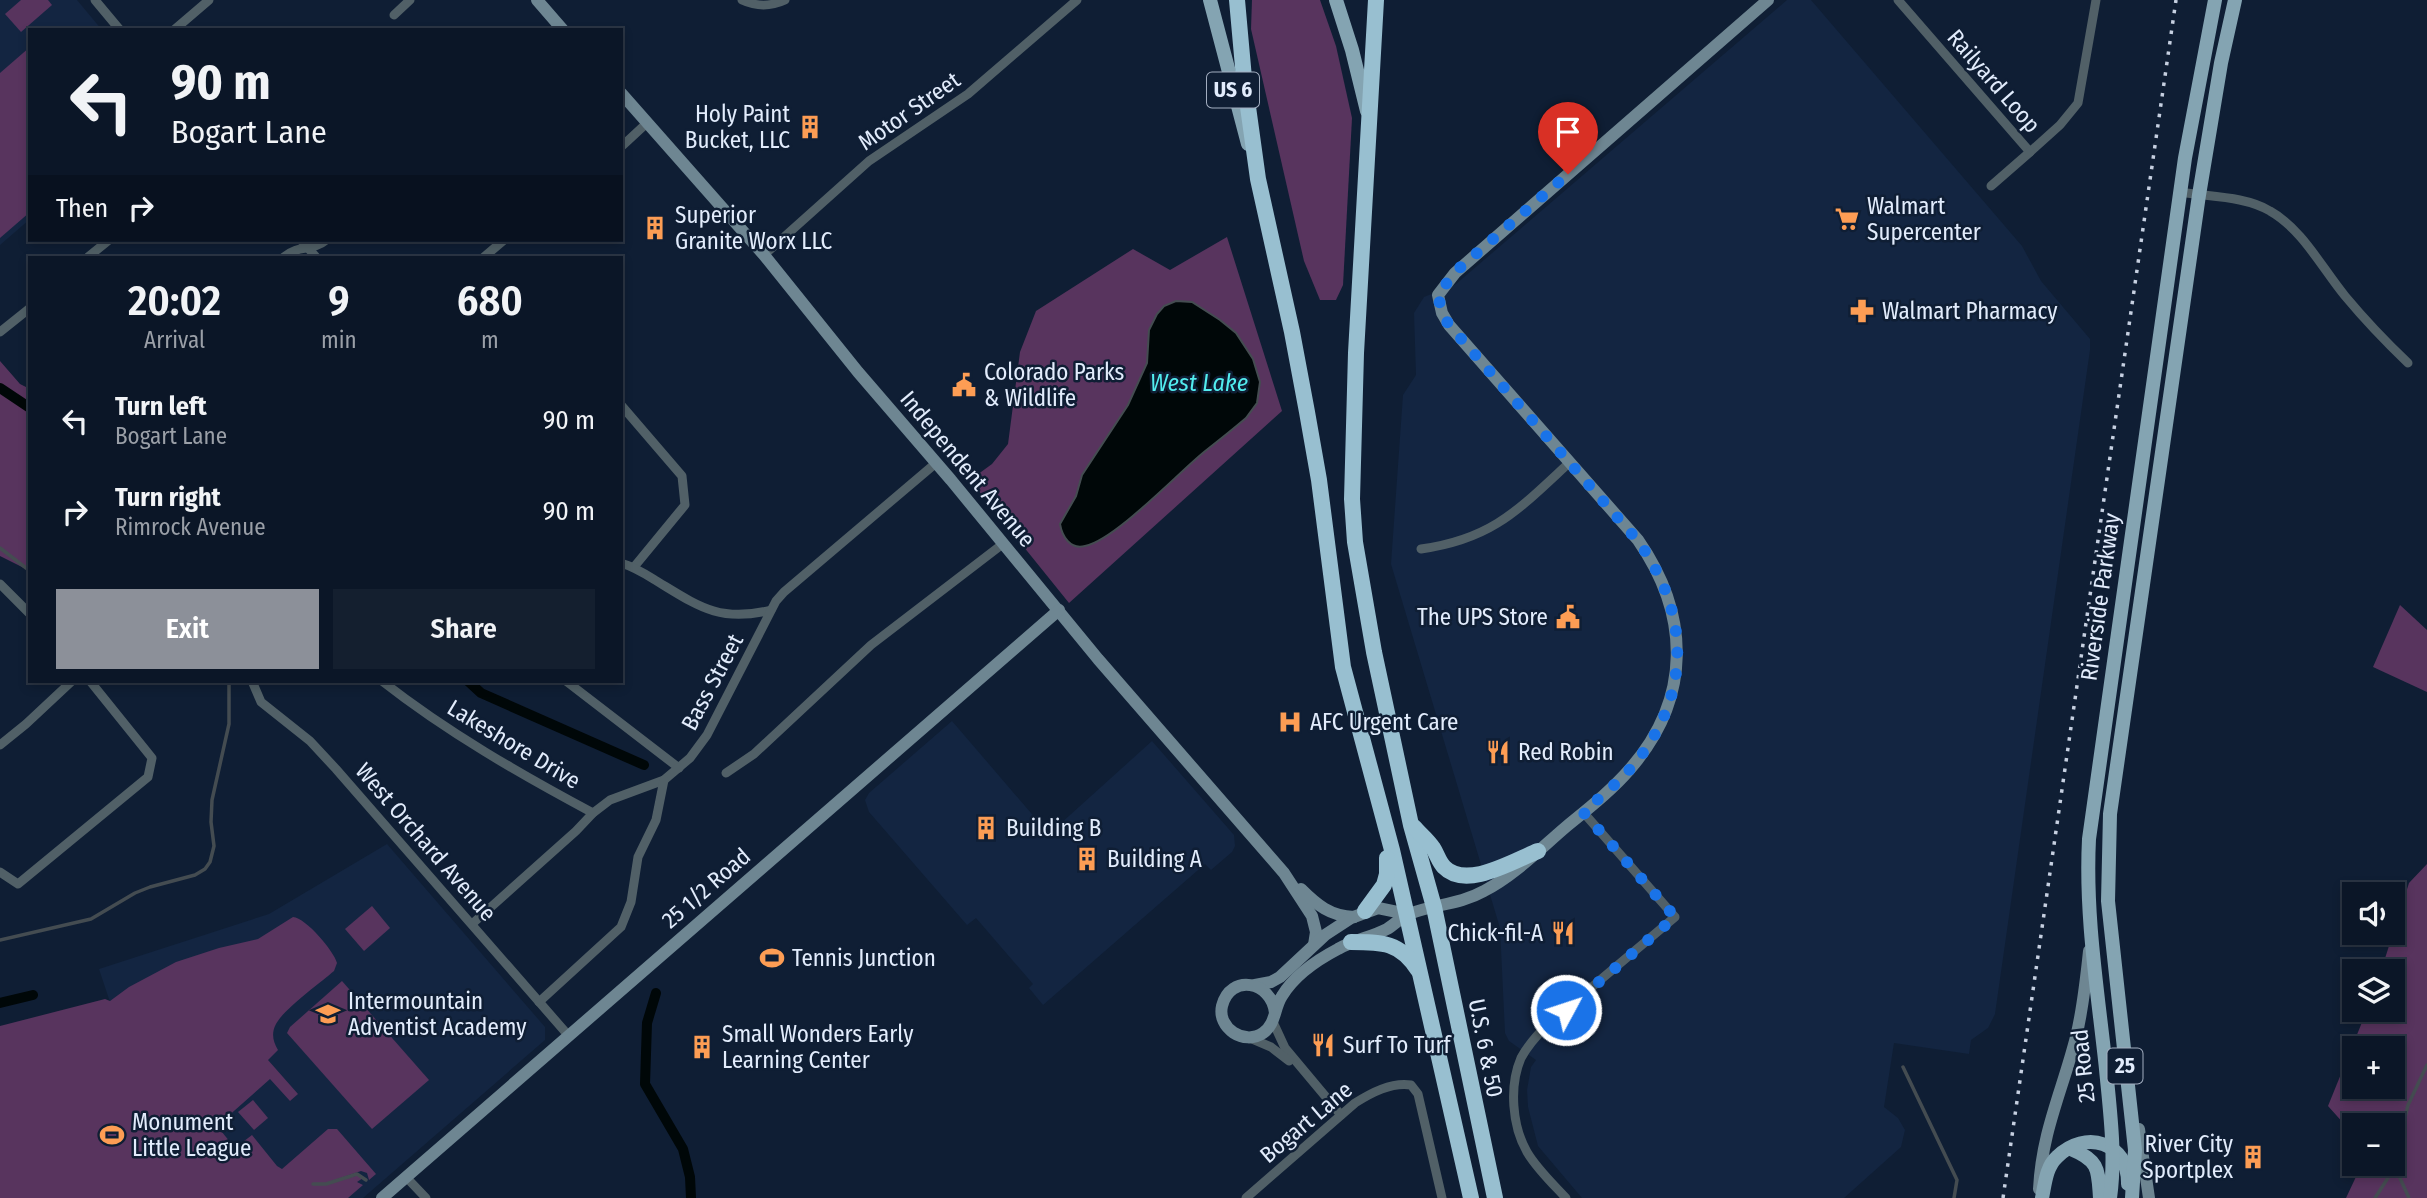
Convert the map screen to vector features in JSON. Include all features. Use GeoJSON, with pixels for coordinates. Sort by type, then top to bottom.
{"type":"FeatureCollection","features":[{"type":"Feature","properties":{"kind":"highway","name":"U.S. 6 & 50"},"geometry":{"type":"LineString","coordinates":[[1237,0],[1239,37],[1258,179],[1292,332],[1319,480],[1343,667],[1392,850],[1471,1198]]}},
{"type":"Feature","properties":{"kind":"highway","name":"U.S. 6 & 50"},"geometry":{"type":"LineString","coordinates":[[1376,0],[1356,353],[1352,499],[1355,542],[1369,628],[1411,825],[1434,907],[1495,1198]]}},
{"type":"Feature","properties":{"kind":"highway"},"geometry":{"type":"LineString","coordinates":[[1411,825],[1431,845],[1441,865],[1450,873],[1460,876],[1470,877],[1488,872],[1538,852]]}},
{"type":"Feature","properties":{"kind":"highway"},"geometry":{"type":"LineString","coordinates":[[1360,914],[1384,885],[1387,874],[1385,861],[1392,850]]}},
{"type":"Feature","properties":{"kind":"highway"},"geometry":{"type":"LineString","coordinates":[[1351,942],[1381,943],[1397,948],[1412,960],[1421,975]]}},
{"type":"Feature","properties":{"kind":"main road","name":"US 6"},"geometry":{"type":"LineString","coordinates":[[1210,0],[1258,179]]}},
{"type":"Feature","properties":{"kind":"main road"},"geometry":{"type":"LineString","coordinates":[[1336,0],[1369,119]]}},
{"type":"Feature","properties":{"kind":"main road","name":"Riverside Parkway"},"geometry":{"type":"LineString","coordinates":[[2091,930],[2087,872],[2091,819],[2180,192],[2194,102],[2215,0]]}},
{"type":"Feature","properties":{"kind":"main road","name":"Riverside Parkway"},"geometry":{"type":"LineString","coordinates":[[2112,934],[2108,879],[2110,814],[2199,195],[2221,63],[2235,0]]}},
{"type":"Feature","properties":{"kind":"main road"},"geometry":{"type":"LineString","coordinates":[[2117,636],[2136,639]]}},
{"type":"Feature","properties":{"kind":"main road","name":"25 Road"},"geometry":{"type":"LineString","coordinates":[[2091,930],[2112,1130],[2110,1198]]}},
{"type":"Feature","properties":{"kind":"main road","name":"25 Road"},"geometry":{"type":"LineString","coordinates":[[2112,934],[2135,1150],[2130,1198]]}},
{"type":"Feature","properties":{"kind":"main road"},"geometry":{"type":"LineString","coordinates":[[2040,1198],[2052,1163],[2058,1156],[2094,1142],[2105,1143],[2121,1157],[2126,1168],[2130,1198]]}},
{"type":"Feature","properties":{"kind":"main road"},"geometry":{"type":"LineString","coordinates":[[2071,1149],[2082,1153],[2096,1168],[2100,1177],[2100,1198]]}},
{"type":"Feature","properties":{"kind":"street"},"geometry":{"type":"LineString","coordinates":[[95,0],[118,28]]}},
{"type":"Feature","properties":{"kind":"street"},"geometry":{"type":"LineString","coordinates":[[176,28],[209,0]]}},
{"type":"Feature","properties":{"kind":"street"},"geometry":{"type":"LineString","coordinates":[[394,15],[410,0]]}},
{"type":"Feature","properties":{"kind":"street"},"geometry":{"type":"LineString","coordinates":[[537,0],[561,28]]}},
{"type":"Feature","properties":{"kind":"street"},"geometry":{"type":"LineString","coordinates":[[742,0],[756,6],[782,2]]}},
{"type":"Feature","properties":{"kind":"street","name":"Motor Street"},"geometry":{"type":"LineString","coordinates":[[764,255],[869,161],[968,94],[1077,0]]}},
{"type":"Feature","properties":{"kind":"street"},"geometry":{"type":"LineString","coordinates":[[1249,1038],[1261,1035],[1274,1018],[1278,1003],[1290,984],[1318,961],[1351,942],[1385,930],[1407,915],[1455,904],[1486,891],[1538,852],[1631,768],[1661,720],[1673,685],[1678,655],[1677,635],[1670,600],[1650,558],[1570,462],[1449,325],[1442,313],[1438,295],[1455,272],[1768,0]]}},
{"type":"Feature","properties":{"kind":"street","name":"Railyard Loop"},"geometry":{"type":"LineString","coordinates":[[1898,0],[2030,152],[2060,125],[2078,103],[2095,0]]}},
{"type":"Feature","properties":{"kind":"street","name":"Independent Avenue"},"geometry":{"type":"LineString","coordinates":[[623,95],[764,255],[858,372],[1098,659],[1283,873],[1312,916],[1314,945]]}},
{"type":"Feature","properties":{"kind":"street"},"geometry":{"type":"LineString","coordinates":[[623,145],[648,122]]}},
{"type":"Feature","properties":{"kind":"street"},"geometry":{"type":"LineString","coordinates":[[1991,186],[2030,152]]}},
{"type":"Feature","properties":{"kind":"street"},"geometry":{"type":"LineString","coordinates":[[2180,192],[2256,205],[2270,210],[2293,229],[2344,295],[2408,363]]}},
{"type":"Feature","properties":{"kind":"street"},"geometry":{"type":"LineString","coordinates":[[89,256],[107,242]]}},
{"type":"Feature","properties":{"kind":"street"},"geometry":{"type":"LineString","coordinates":[[285,256],[304,244],[320,245],[324,242]]}},
{"type":"Feature","properties":{"kind":"street"},"geometry":{"type":"LineString","coordinates":[[485,256],[503,242]]}},
{"type":"Feature","properties":{"kind":"street"},"geometry":{"type":"LineString","coordinates":[[0,332],[28,310]]}},
{"type":"Feature","properties":{"kind":"street"},"geometry":{"type":"LineString","coordinates":[[623,407],[682,476],[685,505],[634,567]]}},
{"type":"Feature","properties":{"kind":"street"},"geometry":{"type":"LineString","coordinates":[[1421,549],[1450,545],[1484,533],[1511,515],[1570,462]]}},
{"type":"Feature","properties":{"kind":"street","name":"Bass Street"},"geometry":{"type":"LineString","coordinates":[[471,924],[610,800],[664,780],[690,758],[707,734],[783,592],[936,463]]}},
{"type":"Feature","properties":{"kind":"street"},"geometry":{"type":"LineString","coordinates":[[726,773],[754,754],[871,645],[1003,543]]}},
{"type":"Feature","properties":{"kind":"street"},"geometry":{"type":"LineString","coordinates":[[623,564],[634,567],[696,605],[723,615],[750,615],[771,610]]}},
{"type":"Feature","properties":{"kind":"street"},"geometry":{"type":"LineString","coordinates":[[0,584],[28,612]]}},
{"type":"Feature","properties":{"kind":"street","name":"25 1/2 Road"},"geometry":{"type":"LineString","coordinates":[[382,1198],[1059,610]]}},
{"type":"Feature","properties":{"kind":"street"},"geometry":{"type":"LineString","coordinates":[[0,745],[70,683]]}},
{"type":"Feature","properties":{"kind":"street"},"geometry":{"type":"LineString","coordinates":[[0,872],[18,884],[148,777],[152,758],[92,683]]}},
{"type":"Feature","properties":{"kind":"street","name":"West Orchard Avenue"},"geometry":{"type":"LineString","coordinates":[[253,683],[261,702],[310,741],[328,760],[568,1035]]}},
{"type":"Feature","properties":{"kind":"street","name":"Lakeshore Drive"},"geometry":{"type":"LineString","coordinates":[[385,683],[442,724],[551,791],[593,813]]}},
{"type":"Feature","properties":{"kind":"street"},"geometry":{"type":"LineString","coordinates":[[569,683],[679,768]]}},
{"type":"Feature","properties":{"kind":"street"},"geometry":{"type":"LineString","coordinates":[[540,1002],[621,927],[631,902],[638,857],[656,820],[664,780]]}},
{"type":"Feature","properties":{"kind":"street"},"geometry":{"type":"LineString","coordinates":[[1566,1198],[1537,1166],[1522,1141],[1514,1099],[1517,1071],[1522,1058],[1530,1044],[1548,1024],[1675,917],[1583,812]]}},
{"type":"Feature","properties":{"kind":"street","name":"Independent Avenue"},"geometry":{"type":"LineString","coordinates":[[1283,873],[1326,911],[1341,916],[1378,908],[1407,915]]}},
{"type":"Feature","properties":{"kind":"street"},"geometry":{"type":"LineString","coordinates":[[1304,1073],[1275,1049],[1228,1029],[1223,1020],[1222,1006],[1230,992],[1245,985],[1271,982],[1335,927],[1360,914]]}},
{"type":"Feature","properties":{"kind":"street","name":"Riverside Parkway"},"geometry":{"type":"LineString","coordinates":[[2040,1198],[2040,1160],[2082,1013],[2091,930]]}},
{"type":"Feature","properties":{"kind":"street"},"geometry":{"type":"LineString","coordinates":[[1253,985],[1267,993],[1274,1004],[1279,1039],[1304,1073],[1341,1115]]}},
{"type":"Feature","properties":{"kind":"street"},"geometry":{"type":"LineString","coordinates":[[2125,1069],[2140,1135],[2150,1198]]}},
{"type":"Feature","properties":{"kind":"street","name":"Bogart Lane"},"geometry":{"type":"LineString","coordinates":[[1246,1198],[1341,1115],[1368,1095],[1395,1085],[1411,1085],[1418,1094],[1442,1198]]}},
{"type":"Feature","properties":{"kind":"street"},"geometry":{"type":"LineString","coordinates":[[406,1177],[426,1198]]}},
{"type":"Feature","properties":{"kind":"shaded area"},"geometry":{"type":"Polygon","coordinates":[[[0,0],[77,0],[100,28],[28,28],[28,221],[0,245],[0,0]]]}},
{"type":"Feature","properties":{"kind":"shaded area"},"geometry":{"type":"Polygon","coordinates":[[[21,0],[48,0],[52,5],[21,32],[5,14],[21,0]]]}},
{"type":"Feature","properties":{"kind":"shaded area"},"geometry":{"type":"Polygon","coordinates":[[[1252,0],[1320,0],[1336,46],[1352,118],[1343,285],[1336,300],[1320,300],[1304,261],[1251,29],[1252,0]]]}},
{"type":"Feature","properties":{"kind":"shaded area"},"geometry":{"type":"Polygon","coordinates":[[[1787,0],[1811,0],[2022,246],[2041,281],[2090,339],[1995,1014],[1988,1028],[1971,1040],[1969,1054],[1894,1043],[1884,1107],[1898,1118],[1905,1130],[1901,1147],[1844,1198],[1582,1198],[1538,1146],[1528,1107],[1527,1090],[1531,1067],[1536,1060],[1509,1041],[1505,1033],[1500,928],[1391,564],[1403,395],[1416,375],[1414,313],[1424,297],[1456,284],[1787,0]]]}},
{"type":"Feature","properties":{"kind":"shaded area"},"geometry":{"type":"Polygon","coordinates":[[[28,49],[28,214],[0,238],[0,73],[28,49]]]}},
{"type":"Feature","properties":{"kind":"shaded area"},"geometry":{"type":"Polygon","coordinates":[[[1227,237],[1282,411],[1069,603],[970,480],[992,464],[1008,444],[1020,352],[1036,311],[1133,249],[1170,270],[1227,237]]]}},
{"type":"Feature","properties":{"kind":"shaded area"},"geometry":{"type":"Polygon","coordinates":[[[0,361],[20,384],[28,388],[28,570],[0,556],[0,361]]]}},
{"type":"Feature","properties":{"kind":"shaded area"},"geometry":{"type":"Polygon","coordinates":[[[2400,605],[2427,630],[2427,692],[2373,667],[2400,605]]]}},
{"type":"Feature","properties":{"kind":"shaded area"},"geometry":{"type":"Polygon","coordinates":[[[952,721],[1049,834],[1152,741],[1234,835],[1235,846],[1232,852],[1211,870],[1205,864],[1043,1005],[1029,988],[1033,984],[976,918],[967,925],[869,812],[865,800],[869,793],[952,721]]]}},
{"type":"Feature","properties":{"kind":"shaded area","name":"Intermountain Adventist Academy"},"geometry":{"type":"Polygon","coordinates":[[[387,844],[545,1027],[545,1040],[363,1198],[277,1198],[110,1002],[99,969],[269,914],[387,844]]]}},
{"type":"Feature","properties":{"kind":"shaded area"},"geometry":{"type":"Polygon","coordinates":[[[2427,864],[2427,1198],[2346,1198],[2356,1176],[2405,1176],[2405,1113],[2342,1113],[2342,1122],[2328,1106],[2342,1072],[2342,1099],[2405,1099],[2405,1036],[2356,1036],[2362,1022],[2405,1022],[2405,959],[2385,959],[2389,945],[2405,945],[2405,896],[2409,883],[2427,864]]]}},
{"type":"Feature","properties":{"kind":"shaded area"},"geometry":{"type":"Polygon","coordinates":[[[372,906],[390,928],[364,951],[345,929],[372,906]]]}},
{"type":"Feature","properties":{"kind":"shaded area"},"geometry":{"type":"Polygon","coordinates":[[[293,917],[305,923],[319,936],[337,963],[334,971],[286,1011],[274,1027],[273,1037],[278,1050],[268,1060],[298,1094],[290,1101],[270,1079],[217,1126],[235,1148],[252,1135],[282,1169],[328,1129],[337,1129],[376,1174],[369,1180],[367,1173],[361,1171],[326,1183],[313,1183],[323,1185],[359,1175],[363,1178],[357,1182],[363,1185],[348,1198],[0,1198],[0,1026],[105,999],[110,1001],[129,987],[176,962],[258,939],[293,917]]]}},
{"type":"Feature","properties":{"kind":"shaded area"},"geometry":{"type":"Polygon","coordinates":[[[342,981],[429,1080],[372,1129],[287,1033],[290,1027],[342,981]]]}},
{"type":"Feature","properties":{"kind":"shaded area"},"geometry":{"type":"Polygon","coordinates":[[[253,1100],[268,1118],[254,1130],[238,1112],[253,1100]]]}},
{"type":"Feature","properties":{"kind":"water","name":"West Lake"},"geometry":{"type":"Polygon","coordinates":[[[1176,301],[1192,302],[1236,333],[1253,359],[1260,382],[1257,403],[1246,418],[1129,519],[1098,541],[1085,546],[1075,546],[1065,537],[1060,524],[1076,496],[1082,475],[1128,405],[1147,363],[1149,330],[1157,314],[1164,306],[1176,301]]]}},
{"type":"Feature","properties":{"kind":"waterway"},"geometry":{"type":"LineString","coordinates":[[0,388],[28,407]]}},
{"type":"Feature","properties":{"kind":"waterway"},"geometry":{"type":"LineString","coordinates":[[0,548],[28,569]]}},
{"type":"Feature","properties":{"kind":"waterway"},"geometry":{"type":"LineString","coordinates":[[0,940],[91,919],[135,893],[195,875],[205,869],[210,862],[214,846],[212,800],[229,724],[229,683]]}},
{"type":"Feature","properties":{"kind":"waterway"},"geometry":{"type":"LineString","coordinates":[[470,683],[481,693],[644,765]]}},
{"type":"Feature","properties":{"kind":"waterway"},"geometry":{"type":"LineString","coordinates":[[656,993],[647,1023],[645,1084],[683,1149],[690,1177],[691,1198]]}},
{"type":"Feature","properties":{"kind":"waterway"},"geometry":{"type":"LineString","coordinates":[[0,1003],[33,995]]}},
{"type":"Feature","properties":{"kind":"waterway"},"geometry":{"type":"LineString","coordinates":[[2409,1198],[2395,1167],[2396,1156],[2408,1105],[2427,1065]]}},
{"type":"Feature","properties":{"kind":"waterway"},"geometry":{"type":"LineString","coordinates":[[1903,1067],[1957,1180],[1954,1198]]}},
{"type":"Feature","properties":{"kind":"waterway"},"geometry":{"type":"LineString","coordinates":[[313,1184],[326,1184],[357,1174],[366,1180]]}},
{"type":"Feature","properties":{"kind":"waterway"},"geometry":{"type":"LineString","coordinates":[[2375,1198],[2389,1176]]}},
{"type":"Feature","properties":{"kind":"railway"},"geometry":{"type":"LineString","coordinates":[[2003,1198],[2176,0]]}},
{"type":"Feature","properties":{"kind":"place","name":"Holy Paint Bucket, LLC"},"geometry":{"type":"Point","coordinates":[810,127]}},
{"type":"Feature","properties":{"kind":"place","name":"Walmart Supercenter"},"geometry":{"type":"Point","coordinates":[1847,219]}},
{"type":"Feature","properties":{"kind":"place","name":"Superior Granite Worx LLC"},"geometry":{"type":"Point","coordinates":[655,228]}},
{"type":"Feature","properties":{"kind":"place","name":"Walmart Pharmacy"},"geometry":{"type":"Point","coordinates":[1862,311]}},
{"type":"Feature","properties":{"kind":"place","name":"Colorado Parks & Wildlife"},"geometry":{"type":"Point","coordinates":[964,385]}},
{"type":"Feature","properties":{"kind":"place","name":"The UPS Store"},"geometry":{"type":"Point","coordinates":[1568,617]}},
{"type":"Feature","properties":{"kind":"place","name":"AFC Urgent Care"},"geometry":{"type":"Point","coordinates":[1290,722]}},
{"type":"Feature","properties":{"kind":"place","name":"Red Robin"},"geometry":{"type":"Point","coordinates":[1498,752]}},
{"type":"Feature","properties":{"kind":"place","name":"Building B"},"geometry":{"type":"Point","coordinates":[986,828]}},
{"type":"Feature","properties":{"kind":"place","name":"Building A"},"geometry":{"type":"Point","coordinates":[1087,859]}},
{"type":"Feature","properties":{"kind":"place","name":"Chick-fil-A"},"geometry":{"type":"Point","coordinates":[1563,933]}},
{"type":"Feature","properties":{"kind":"place","name":"Tennis Junction"},"geometry":{"type":"Point","coordinates":[772,958]}},
{"type":"Feature","properties":{"kind":"place","name":"Intermountain Adventist Academy"},"geometry":{"type":"Point","coordinates":[328,1014]}},
{"type":"Feature","properties":{"kind":"place","name":"Surf To Turf"},"geometry":{"type":"Point","coordinates":[1323,1045]}},
{"type":"Feature","properties":{"kind":"place","name":"Small Wonders Early Learning Center"},"geometry":{"type":"Point","coordinates":[702,1047]}},
{"type":"Feature","properties":{"kind":"place","name":"Monument Little League"},"geometry":{"type":"Point","coordinates":[112,1135]}},
{"type":"Feature","properties":{"kind":"place","name":"River City Sportplex"},"geometry":{"type":"Point","coordinates":[2253,1157]}},
{"type":"Feature","properties":{"kind":"route"},"geometry":{"type":"LineString","coordinates":[[1566,1010],[1675,917],[1583,812],[1631,768],[1661,720],[1673,685],[1678,655],[1675,622],[1661,578],[1638,541],[1449,325],[1438,303],[1438,295],[1455,272],[1568,174]]}}]}
